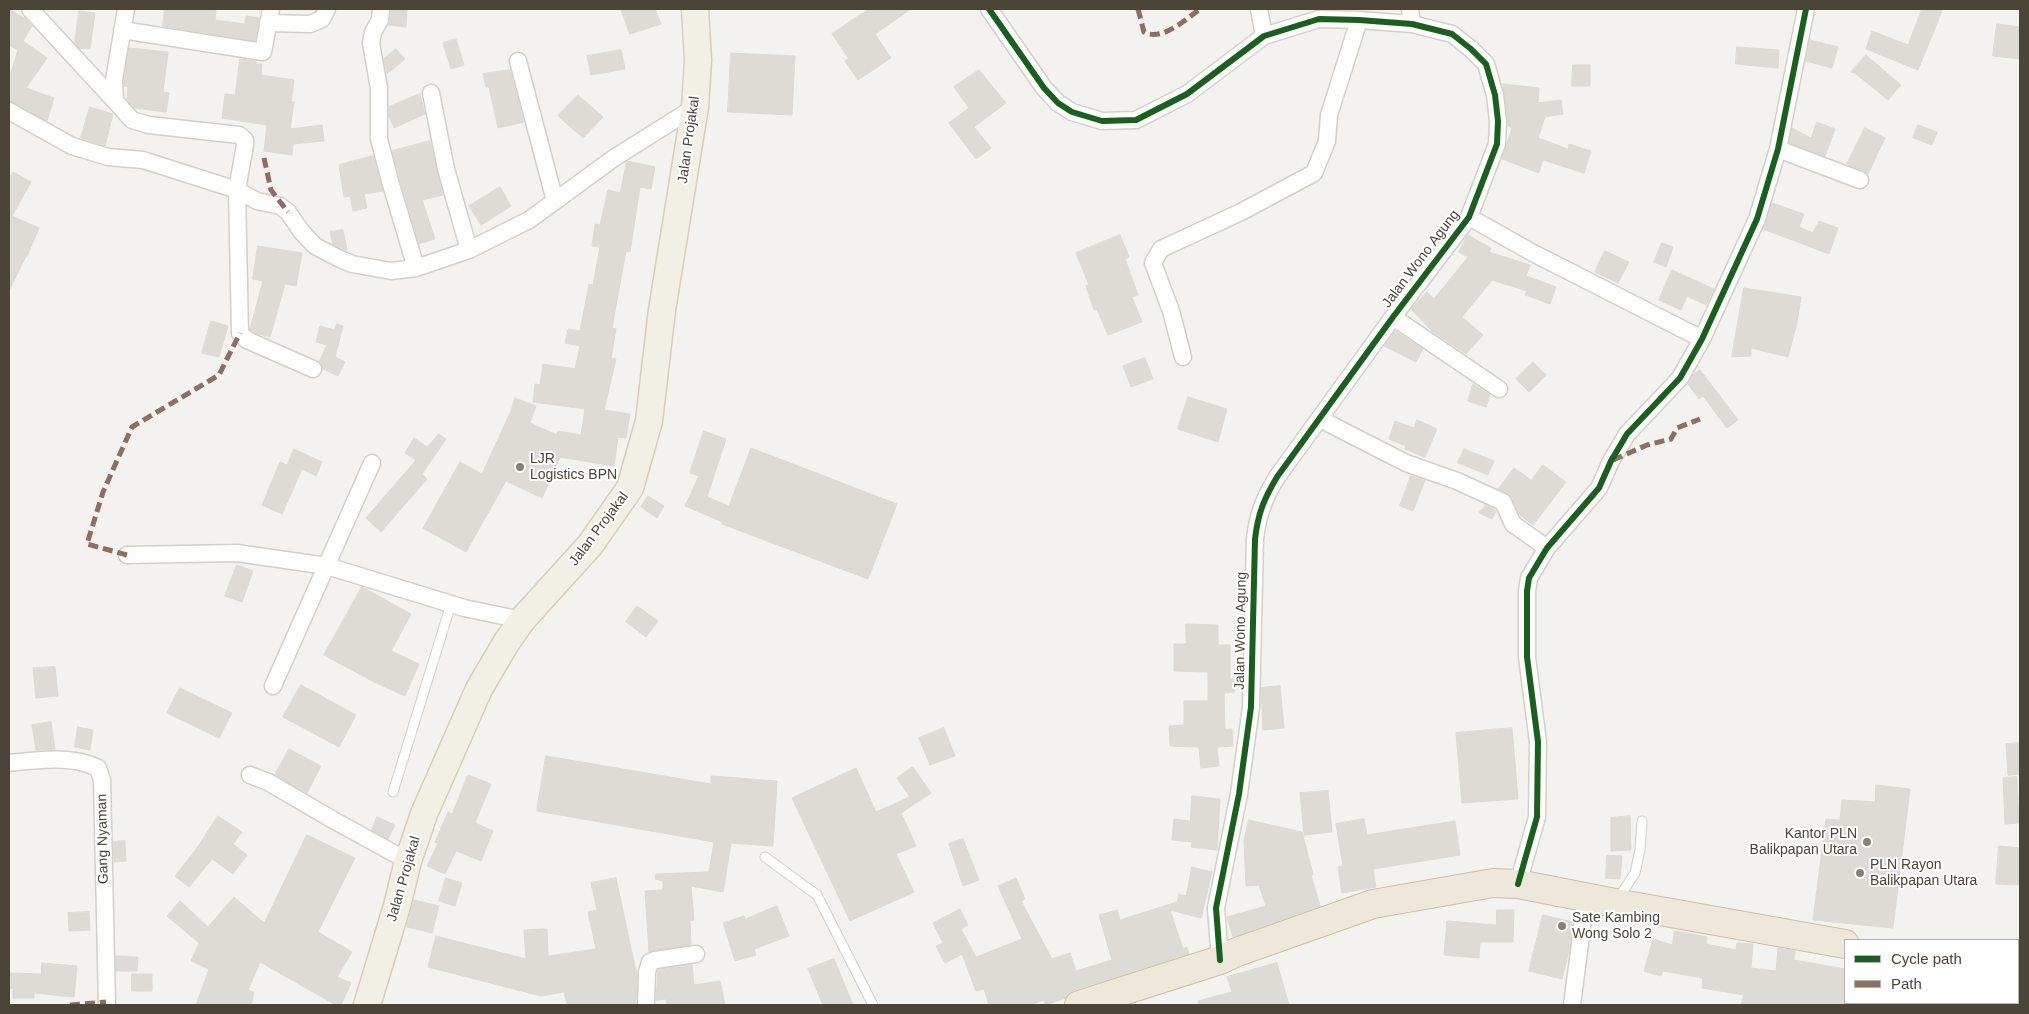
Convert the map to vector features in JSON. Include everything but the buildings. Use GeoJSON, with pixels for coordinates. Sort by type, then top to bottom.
{"type":"FeatureCollection","features":[{"type":"Feature","properties":{"kind":"highway"},"geometry":{"type":"LineString","coordinates":[[1078,1005],[1220,960],[1237,952],[1373,904],[1493,883],[1518,884],[1844,944]]}},
{"type":"Feature","properties":{"kind":"main road","name":"Jalan Projakal"},"geometry":{"type":"LineString","coordinates":[[367,1005],[397,906],[408,861],[424,814],[479,689],[522,620],[590,545],[630,488],[649,421],[662,310],[695,107],[698,60],[695,9]]}},
{"type":"Feature","properties":{"kind":"street"},"geometry":{"type":"LineString","coordinates":[[30,9],[132,120],[149,125],[239,135],[245,140],[237,190],[240,333],[247,340],[313,369]]}},
{"type":"Feature","properties":{"kind":"street"},"geometry":{"type":"LineString","coordinates":[[115,101],[114,80],[126,9]]}},
{"type":"Feature","properties":{"kind":"street"},"geometry":{"type":"LineString","coordinates":[[122,30],[263,52],[269,16],[310,24],[322,19],[327,9]]}},
{"type":"Feature","properties":{"kind":"street"},"geometry":{"type":"LineString","coordinates":[[381,9],[380,20],[373,32],[371,43],[379,88],[380,139],[390,181],[416,268]]}},
{"type":"Feature","properties":{"kind":"street","name":"Jalan Wono Agung"},"geometry":{"type":"LineString","coordinates":[[989,9],[1044,88],[1058,103],[1072,112],[1102,121],[1136,120],[1187,94],[1264,36],[1319,14],[1359,20],[1411,16],[1452,34],[1486,64],[1495,95],[1498,144],[1469,217],[1393,317],[1277,477],[1264,499],[1257,517],[1251,707],[1239,794],[1216,908],[1220,960]]}},
{"type":"Feature","properties":{"kind":"street"},"geometry":{"type":"LineString","coordinates":[[1259,9],[1264,36]]}},
{"type":"Feature","properties":{"kind":"street"},"geometry":{"type":"LineString","coordinates":[[1518,884],[1537,817],[1538,742],[1527,657],[1527,591],[1529,578],[1546,548],[1599,488],[1611,461],[1627,434],[1680,378],[1702,339],[1757,219],[1778,149],[1806,9]]}},
{"type":"Feature","properties":{"kind":"street"},"geometry":{"type":"LineString","coordinates":[[1183,357],[1171,311],[1153,263],[1161,249],[1241,212],[1314,172],[1327,141],[1329,115],[1359,20]]}},
{"type":"Feature","properties":{"kind":"street"},"geometry":{"type":"LineString","coordinates":[[518,61],[555,200]]}},
{"type":"Feature","properties":{"kind":"street"},"geometry":{"type":"LineString","coordinates":[[431,93],[446,169],[469,250]]}},
{"type":"Feature","properties":{"kind":"street"},"geometry":{"type":"LineString","coordinates":[[11,117],[72,146],[108,157],[142,160],[237,190],[257,201],[280,206],[288,212],[315,246],[352,264],[391,270],[416,268],[469,250],[529,220],[614,158],[695,107]]}},
{"type":"Feature","properties":{"kind":"street"},"geometry":{"type":"LineString","coordinates":[[1778,149],[1860,180]]}},
{"type":"Feature","properties":{"kind":"street"},"geometry":{"type":"LineString","coordinates":[[1469,217],[1533,253],[1702,339]]}},
{"type":"Feature","properties":{"kind":"street"},"geometry":{"type":"LineString","coordinates":[[1393,317],[1499,389]]}},
{"type":"Feature","properties":{"kind":"street"},"geometry":{"type":"LineString","coordinates":[[1320,419],[1406,463],[1457,481],[1502,502],[1513,524],[1546,548]]}},
{"type":"Feature","properties":{"kind":"street"},"geometry":{"type":"LineString","coordinates":[[273,686],[372,463]]}},
{"type":"Feature","properties":{"kind":"street"},"geometry":{"type":"LineString","coordinates":[[127,555],[237,553],[327,566],[451,604],[522,620]]}},
{"type":"Feature","properties":{"kind":"street","name":"Gang Nyaman"},"geometry":{"type":"LineString","coordinates":[[9,763],[43,759],[86,762],[98,768],[102,780],[106,1004]]}},
{"type":"Feature","properties":{"kind":"street"},"geometry":{"type":"LineString","coordinates":[[250,775],[268,782],[335,822],[408,861]]}},
{"type":"Feature","properties":{"kind":"street"},"geometry":{"type":"LineString","coordinates":[[1572,1005],[1586,897]]}},
{"type":"Feature","properties":{"kind":"street"},"geometry":{"type":"LineString","coordinates":[[646,1005],[647,972],[650,962],[696,954]]}},
{"type":"Feature","properties":{"kind":"lane"},"geometry":{"type":"LineString","coordinates":[[393,792],[451,604]]}},
{"type":"Feature","properties":{"kind":"lane"},"geometry":{"type":"LineString","coordinates":[[1615,903],[1635,873],[1640,850],[1642,821]]}},
{"type":"Feature","properties":{"kind":"lane"},"geometry":{"type":"LineString","coordinates":[[765,857],[817,895],[873,1005]]}},
{"type":"Feature","properties":{"kind":"marked path"},"geometry":{"type":"LineString","coordinates":[[1138,9],[1144,32],[1151,34],[1166,32],[1174,28],[1200,9]]}},
{"type":"Feature","properties":{"kind":"marked path"},"geometry":{"type":"LineString","coordinates":[[264,158],[271,190],[288,212]]}},
{"type":"Feature","properties":{"kind":"marked path"},"geometry":{"type":"LineString","coordinates":[[127,555],[87,544],[103,492],[132,427],[219,375],[240,333]]}},
{"type":"Feature","properties":{"kind":"marked path"},"geometry":{"type":"LineString","coordinates":[[1613,460],[1647,445],[1671,439],[1677,428],[1700,419]]}},
{"type":"Feature","properties":{"kind":"marked path"},"geometry":{"type":"LineString","coordinates":[[70,1005],[106,1002]]}},
{"type":"Feature","properties":{"kind":"cycle path"},"geometry":{"type":"LineString","coordinates":[[989,9],[1044,88],[1058,103],[1072,112],[1102,121],[1136,120],[1187,94],[1264,36],[1319,19],[1412,24],[1452,34],[1486,64],[1495,95],[1498,121],[1497,144],[1469,217],[1393,317],[1277,477],[1265,499],[1260,514],[1255,539],[1251,707],[1239,794],[1216,908],[1220,960]]}},
{"type":"Feature","properties":{"kind":"cycle path"},"geometry":{"type":"LineString","coordinates":[[1518,884],[1537,817],[1538,742],[1527,657],[1527,591],[1529,578],[1547,548],[1599,488],[1611,461],[1627,434],[1680,378],[1702,339],[1757,219],[1778,149],[1806,9]]}},
{"type":"Feature","properties":{"kind":"place","name":"LJR Logistics BPN"},"geometry":{"type":"Point","coordinates":[520,467]}},
{"type":"Feature","properties":{"kind":"place","name":"Kantor PLN Balikpapan Utara"},"geometry":{"type":"Point","coordinates":[1867,842]}},
{"type":"Feature","properties":{"kind":"place","name":"PLN Rayon Balikpapan Utara"},"geometry":{"type":"Point","coordinates":[1860,873]}},
{"type":"Feature","properties":{"kind":"place","name":"Sate Kambing Wong Solo 2"},"geometry":{"type":"Point","coordinates":[1562,926]}}]}
